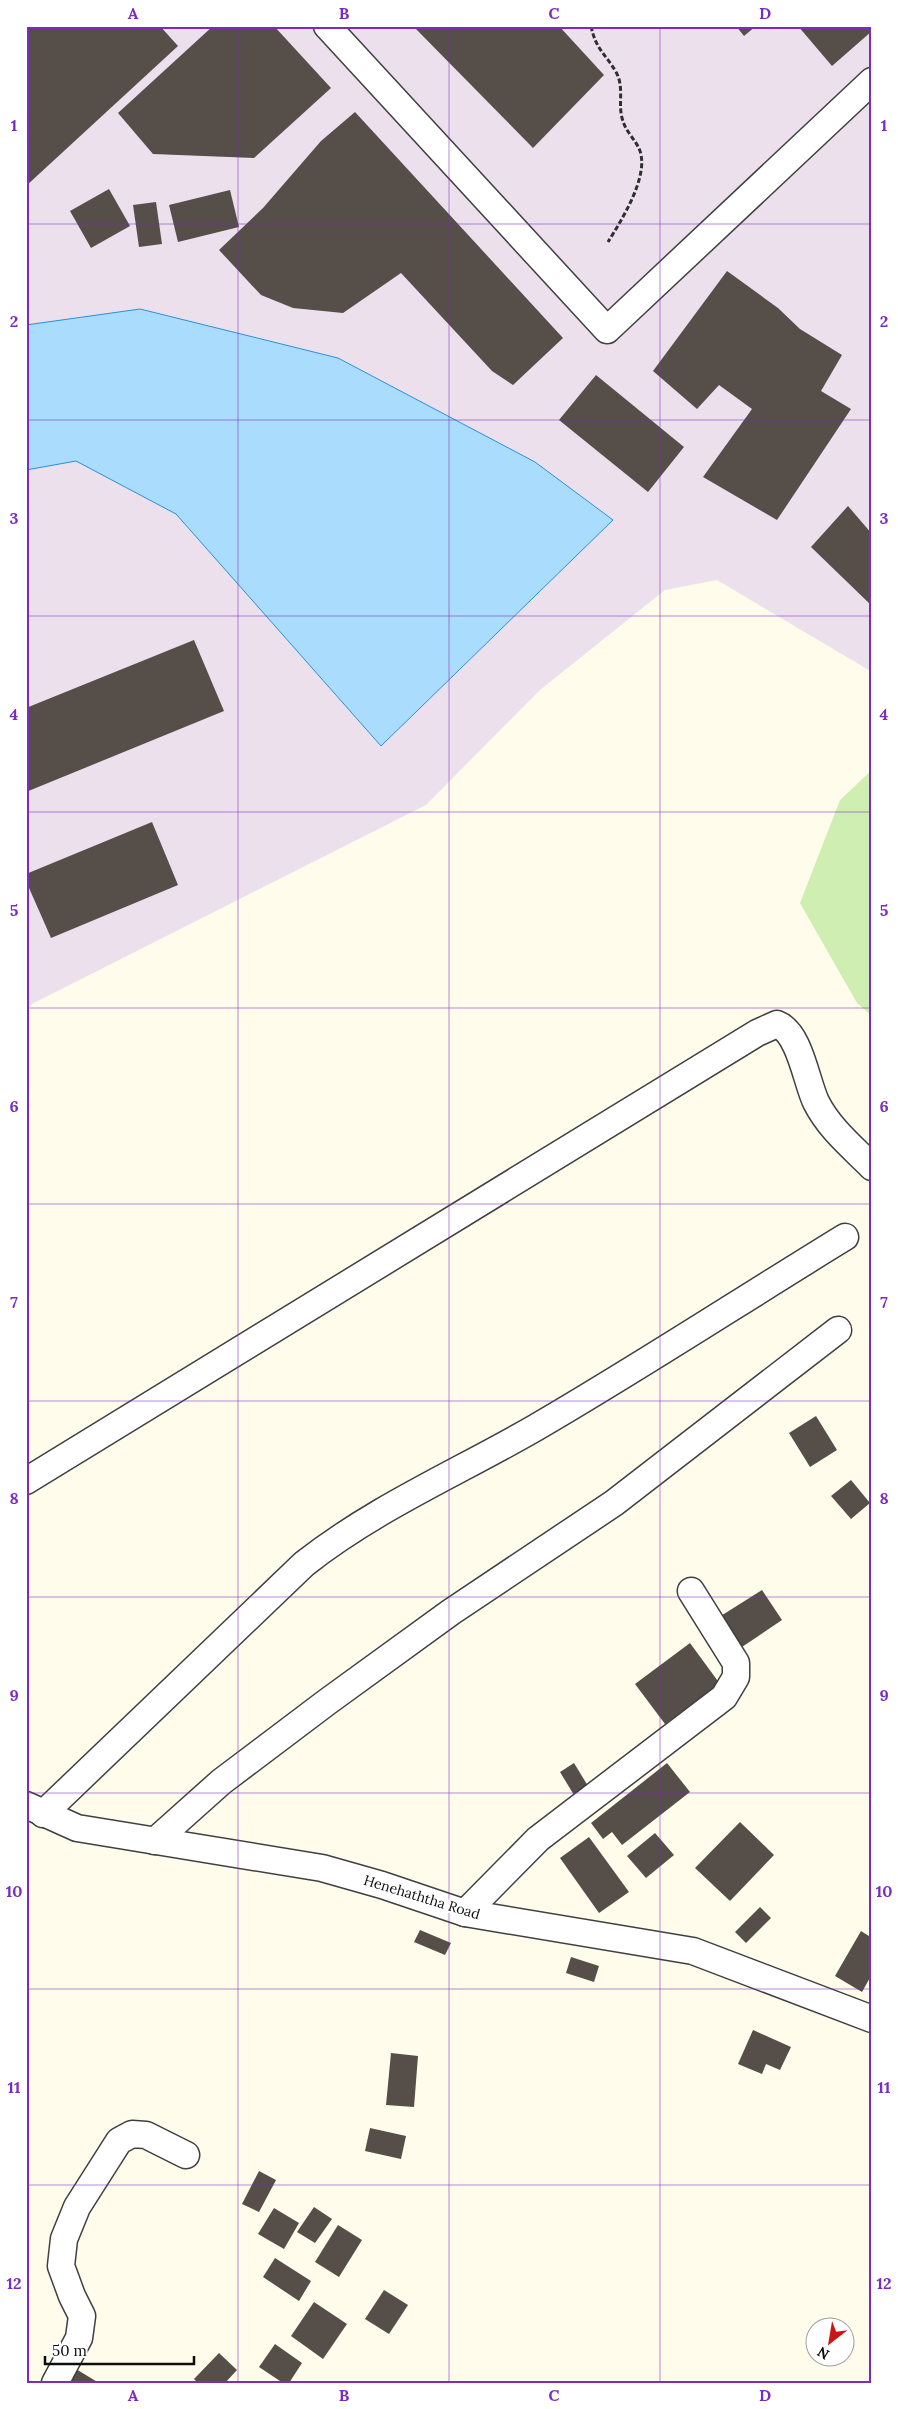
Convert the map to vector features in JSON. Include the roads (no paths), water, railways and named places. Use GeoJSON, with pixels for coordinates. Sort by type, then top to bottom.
{"type":"FeatureCollection","features":[{"type":"Feature","properties":{"kind":"street"},"geometry":{"type":"LineString","coordinates":[[327,26],[607,330],[872,81]]}},
{"type":"Feature","properties":{"kind":"street"},"geometry":{"type":"LineString","coordinates":[[26,1481],[757,1033],[777,1024],[786,1027],[795,1044],[816,1102],[830,1126],[872,1167]]}},
{"type":"Feature","properties":{"kind":"street"},"geometry":{"type":"LineString","coordinates":[[35,1810],[304,1564],[339,1537],[386,1507],[535,1428],[845,1237]]}},
{"type":"Feature","properties":{"kind":"street"},"geometry":{"type":"LineString","coordinates":[[155,1841],[221,1782],[327,1702],[451,1612],[614,1503],[838,1330]]}},
{"type":"Feature","properties":{"kind":"street"},"geometry":{"type":"LineString","coordinates":[[465,1913],[538,1839],[724,1697],[736,1677],[736,1663],[691,1592]]}},
{"type":"Feature","properties":{"kind":"street","name":"Henehaththa Road"},"geometry":{"type":"LineString","coordinates":[[35,1810],[77,1828],[322,1868],[382,1884],[465,1913],[693,1951],[872,2019]]}},
{"type":"Feature","properties":{"kind":"street"},"geometry":{"type":"LineString","coordinates":[[55,2383],[78,2338],[82,2316],[61,2266],[64,2238],[77,2207],[119,2141],[132,2134],[146,2135],[186,2155]]}},
{"type":"Feature","properties":{"kind":"water"},"geometry":{"type":"Polygon","coordinates":[[[140,309],[338,358],[535,462],[613,520],[381,746],[176,514],[76,461],[26,470],[26,325],[140,309]]]}}]}
